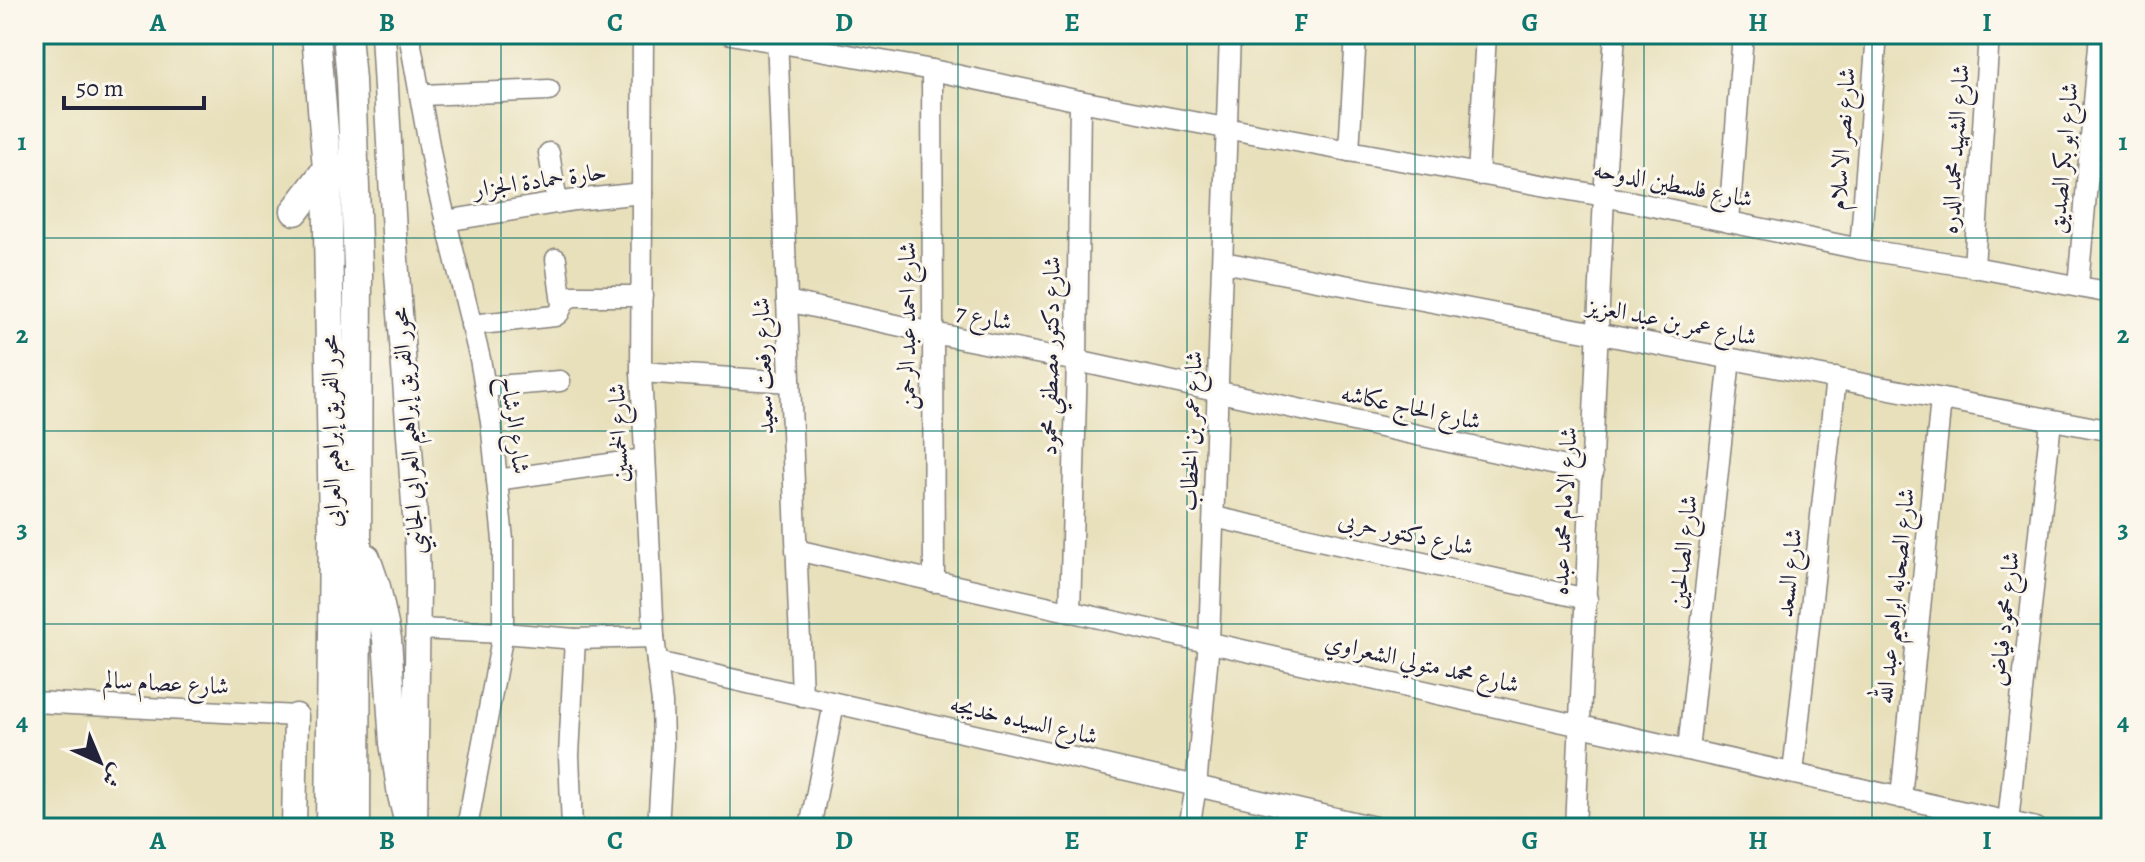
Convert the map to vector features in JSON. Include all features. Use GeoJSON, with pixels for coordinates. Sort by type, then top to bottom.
{"type":"FeatureCollection","features":[{"type":"Feature","properties":{"kind":"main road","name":"محور الفريق إبراهيم العرابى"},"geometry":{"type":"LineString","coordinates":[[316,34],[327,169],[333,531],[330,828]]}},
{"type":"Feature","properties":{"kind":"main road","name":"محور الفريق إبراهيم العرابى"},"geometry":{"type":"LineString","coordinates":[[347,34],[358,268],[356,828]]}},
{"type":"Feature","properties":{"kind":"main road"},"geometry":{"type":"LineString","coordinates":[[295,211],[327,169]]}},
{"type":"Feature","properties":{"kind":"main road"},"geometry":{"type":"LineString","coordinates":[[358,537],[376,587],[387,639],[394,743],[402,795],[413,828]]}},
{"type":"Feature","properties":{"kind":"street","name":"محور الفريق إبراهيم العرابى الجانبي"},"geometry":{"type":"LineString","coordinates":[[383,34],[417,544],[413,828]]}},
{"type":"Feature","properties":{"kind":"street","name":"شارع الرشاح"},"geometry":{"type":"LineString","coordinates":[[409,34],[434,173],[485,387],[503,540],[503,633],[467,828]]}},
{"type":"Feature","properties":{"kind":"street","name":"شارع الخمسين"},"geometry":{"type":"LineString","coordinates":[[643,34],[641,372],[654,637],[662,703],[662,786],[658,828]]}},
{"type":"Feature","properties":{"kind":"street","name":"شارع فلسطين الدوحه"},"geometry":{"type":"LineString","coordinates":[[731,34],[777,38],[1080,101],[1604,196],[1860,249],[2111,293]]}},
{"type":"Feature","properties":{"kind":"street","name":"شارع عمر بن الخطاب"},"geometry":{"type":"LineString","coordinates":[[1189,828],[1196,787],[1209,642],[1230,34]]}},
{"type":"Feature","properties":{"kind":"street"},"geometry":{"type":"LineString","coordinates":[[1349,151],[1356,34]]}},
{"type":"Feature","properties":{"kind":"street"},"geometry":{"type":"LineString","coordinates":[[1478,175],[1486,34]]}},
{"type":"Feature","properties":{"kind":"street","name":"شارع الامام محمد عبده"},"geometry":{"type":"LineString","coordinates":[[1575,828],[1604,196],[1615,34]]}},
{"type":"Feature","properties":{"kind":"street"},"geometry":{"type":"LineString","coordinates":[[1729,222],[1743,34]]}},
{"type":"Feature","properties":{"kind":"street","name":"شارع نصر الاسلام"},"geometry":{"type":"LineString","coordinates":[[1860,249],[1877,34]]}},
{"type":"Feature","properties":{"kind":"street","name":"شارع الشهيد محمد الدره"},"geometry":{"type":"LineString","coordinates":[[1974,267],[1989,34]]}},
{"type":"Feature","properties":{"kind":"street","name":"شارع ابو بكر الصديق"},"geometry":{"type":"LineString","coordinates":[[2078,286],[2100,34]]}},
{"type":"Feature","properties":{"kind":"street","name":"شارع رفعت سعيد"},"geometry":{"type":"LineString","coordinates":[[777,38],[802,696]]}},
{"type":"Feature","properties":{"kind":"street","name":"شارع احمد عبد الرحمن"},"geometry":{"type":"LineString","coordinates":[[932,70],[934,582]]}},
{"type":"Feature","properties":{"kind":"street"},"geometry":{"type":"LineString","coordinates":[[421,95],[549,90]]}},
{"type":"Feature","properties":{"kind":"street","name":"شارع دكتور مصطفي محمود"},"geometry":{"type":"LineString","coordinates":[[1070,612],[1080,101]]}},
{"type":"Feature","properties":{"kind":"street"},"geometry":{"type":"LineString","coordinates":[[549,153],[557,203]]}},
{"type":"Feature","properties":{"kind":"street","name":"حارة حمادة الجزار"},"geometry":{"type":"LineString","coordinates":[[445,221],[642,193]]}},
{"type":"Feature","properties":{"kind":"street"},"geometry":{"type":"LineString","coordinates":[[471,325],[555,316],[559,313],[562,304],[556,259]]}},
{"type":"Feature","properties":{"kind":"street","name":"شارع عمر بن عبد العزيز"},"geometry":{"type":"LineString","coordinates":[[1223,262],[2111,431]]}},
{"type":"Feature","properties":{"kind":"street"},"geometry":{"type":"LineString","coordinates":[[562,304],[573,296],[642,296]]}},
{"type":"Feature","properties":{"kind":"street","name":"شارع 7"},"geometry":{"type":"LineString","coordinates":[[787,301],[1218,392]]}},
{"type":"Feature","properties":{"kind":"street","name":"شارع الصالحين"},"geometry":{"type":"LineString","coordinates":[[1688,750],[1730,359]]}},
{"type":"Feature","properties":{"kind":"street"},"geometry":{"type":"LineString","coordinates":[[641,372],[790,382]]}},
{"type":"Feature","properties":{"kind":"street","name":"شارع السعد"},"geometry":{"type":"LineString","coordinates":[[1793,773],[1836,378]]}},
{"type":"Feature","properties":{"kind":"street"},"geometry":{"type":"LineString","coordinates":[[485,387],[560,381]]}},
{"type":"Feature","properties":{"kind":"street","name":"شارع الحاج عكاشه"},"geometry":{"type":"LineString","coordinates":[[1218,392],[1593,473]]}},
{"type":"Feature","properties":{"kind":"street","name":"شارع الصحابه ابراهيم عبد الله"},"geometry":{"type":"LineString","coordinates":[[1901,798],[1941,399]]}},
{"type":"Feature","properties":{"kind":"street","name":"شارع محمود فياض"},"geometry":{"type":"LineString","coordinates":[[2008,822],[2051,421]]}},
{"type":"Feature","properties":{"kind":"street"},"geometry":{"type":"LineString","coordinates":[[497,480],[645,459]]}},
{"type":"Feature","properties":{"kind":"street","name":"شارع دكتور حربى"},"geometry":{"type":"LineString","coordinates":[[1214,517],[1587,599]]}},
{"type":"Feature","properties":{"kind":"street","name":"شارع محمد متولي الشعراوي"},"geometry":{"type":"LineString","coordinates":[[796,550],[2036,828]]}},
{"type":"Feature","properties":{"kind":"street"},"geometry":{"type":"LineString","coordinates":[[418,629],[575,639],[654,637]]}},
{"type":"Feature","properties":{"kind":"street"},"geometry":{"type":"LineString","coordinates":[[572,828],[569,755],[575,639]]}},
{"type":"Feature","properties":{"kind":"street","name":"شارع السيده خديجه"},"geometry":{"type":"LineString","coordinates":[[657,662],[1379,828]]}},
{"type":"Feature","properties":{"kind":"street","name":"شارع عصام سالم"},"geometry":{"type":"LineString","coordinates":[[34,702],[296,716]]}},
{"type":"Feature","properties":{"kind":"street"},"geometry":{"type":"LineString","coordinates":[[810,828],[834,703]]}},
{"type":"Feature","properties":{"kind":"street"},"geometry":{"type":"LineString","coordinates":[[294,828],[296,716]]}}]}
